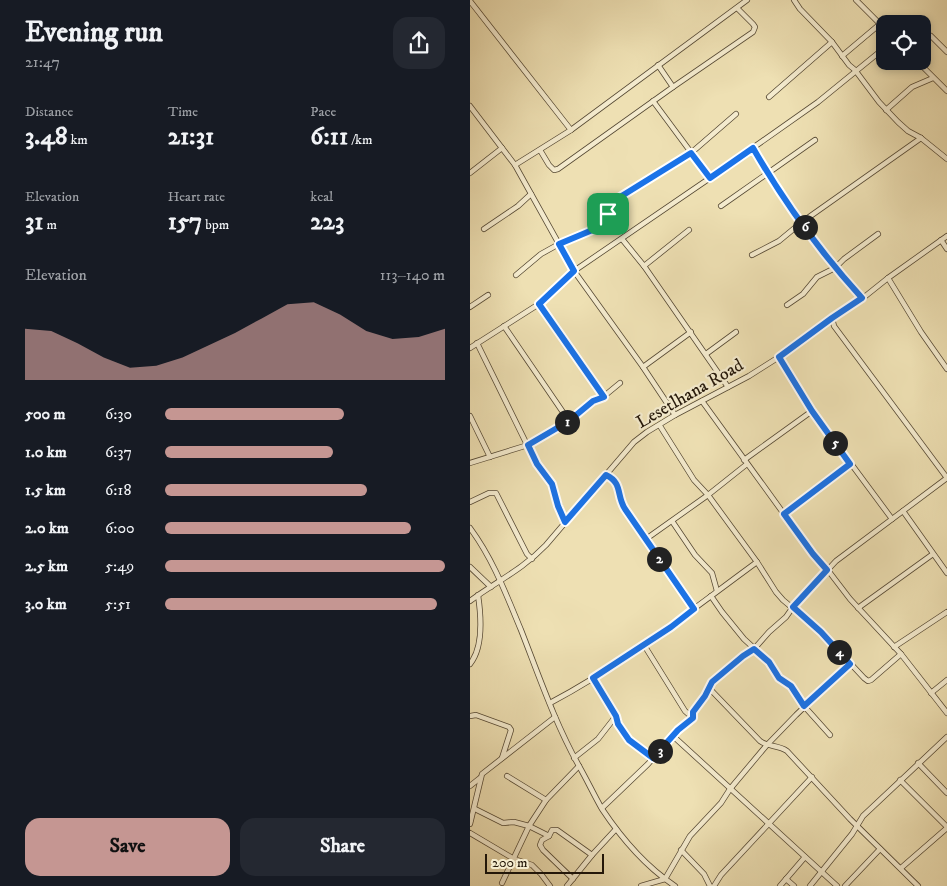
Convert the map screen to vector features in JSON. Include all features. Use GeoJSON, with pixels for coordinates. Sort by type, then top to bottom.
{"type":"FeatureCollection","features":[{"type":"Feature","properties":{"kind":"street"},"geometry":{"type":"LineString","coordinates":[[515,165],[571,130],[746,0]]}},
{"type":"Feature","properties":{"kind":"street"},"geometry":{"type":"LineString","coordinates":[[794,0],[800,9],[832,42],[886,110],[908,130],[947,159]]}},
{"type":"Feature","properties":{"kind":"street"},"geometry":{"type":"LineString","coordinates":[[856,0],[876,20]]}},
{"type":"Feature","properties":{"kind":"street"},"geometry":{"type":"LineString","coordinates":[[470,1],[571,130]]}},
{"type":"Feature","properties":{"kind":"street"},"geometry":{"type":"LineString","coordinates":[[540,150],[551,168],[556,170],[754,30],[753,24],[737,8]]}},
{"type":"Feature","properties":{"kind":"street"},"geometry":{"type":"LineString","coordinates":[[842,56],[876,27]]}},
{"type":"Feature","properties":{"kind":"street"},"geometry":{"type":"LineString","coordinates":[[931,36],[947,52]]}},
{"type":"Feature","properties":{"kind":"street"},"geometry":{"type":"LineString","coordinates":[[769,97],[832,42]]}},
{"type":"Feature","properties":{"kind":"street"},"geometry":{"type":"LineString","coordinates":[[470,348],[539,304],[574,271],[818,102],[876,55]]}},
{"type":"Feature","properties":{"kind":"street"},"geometry":{"type":"LineString","coordinates":[[658,66],[673,86]]}},
{"type":"Feature","properties":{"kind":"street"},"geometry":{"type":"LineString","coordinates":[[926,70],[947,90]]}},
{"type":"Feature","properties":{"kind":"street"},"geometry":{"type":"LineString","coordinates":[[886,110],[912,87],[934,78]]}},
{"type":"Feature","properties":{"kind":"street"},"geometry":{"type":"LineString","coordinates":[[653,101],[710,178]]}},
{"type":"Feature","properties":{"kind":"street"},"geometry":{"type":"LineString","coordinates":[[470,106],[515,165],[574,271],[675,415]]}},
{"type":"Feature","properties":{"kind":"street"},"geometry":{"type":"LineString","coordinates":[[516,275],[538,256],[559,244],[602,226],[620,197],[691,153],[736,114]]}},
{"type":"Feature","properties":{"kind":"street"},"geometry":{"type":"LineString","coordinates":[[752,255],[779,242],[802,222],[921,138]]}},
{"type":"Feature","properties":{"kind":"street"},"geometry":{"type":"LineString","coordinates":[[721,206],[814,140]]}},
{"type":"Feature","properties":{"kind":"street"},"geometry":{"type":"LineString","coordinates":[[470,173],[502,148]]}},
{"type":"Feature","properties":{"kind":"street"},"geometry":{"type":"LineString","coordinates":[[753,148],[768,174],[835,268],[862,298]]}},
{"type":"Feature","properties":{"kind":"street"},"geometry":{"type":"LineString","coordinates":[[484,229],[518,206],[531,194]]}},
{"type":"Feature","properties":{"kind":"street"},"geometry":{"type":"LineString","coordinates":[[644,266],[689,230]]}},
{"type":"Feature","properties":{"kind":"street"},"geometry":{"type":"LineString","coordinates":[[787,305],[803,294],[817,277],[835,268],[878,234]]}},
{"type":"Feature","properties":{"kind":"street","name":"Lesetlhana Road"},"geometry":{"type":"LineString","coordinates":[[470,601],[532,559],[634,442],[647,432],[749,376],[779,357],[947,236]]}},
{"type":"Feature","properties":{"kind":"street"},"geometry":{"type":"LineString","coordinates":[[622,239],[644,266],[728,387]]}},
{"type":"Feature","properties":{"kind":"street"},"geometry":{"type":"LineString","coordinates":[[941,240],[947,249]]}},
{"type":"Feature","properties":{"kind":"street"},"geometry":{"type":"LineString","coordinates":[[888,278],[921,332],[947,369]]}},
{"type":"Feature","properties":{"kind":"street"},"geometry":{"type":"LineString","coordinates":[[470,307],[488,295]]}},
{"type":"Feature","properties":{"kind":"street"},"geometry":{"type":"LineString","coordinates":[[539,304],[604,397]]}},
{"type":"Feature","properties":{"kind":"street"},"geometry":{"type":"LineString","coordinates":[[602,808],[693,718],[693,712],[715,679],[754,649],[786,617],[840,557],[947,478],[834,326],[832,318]]}},
{"type":"Feature","properties":{"kind":"street"},"geometry":{"type":"LineString","coordinates":[[504,326],[569,421]]}},
{"type":"Feature","properties":{"kind":"street"},"geometry":{"type":"LineString","coordinates":[[643,367],[691,332]]}},
{"type":"Feature","properties":{"kind":"street"},"geometry":{"type":"LineString","coordinates":[[706,354],[736,332]]}},
{"type":"Feature","properties":{"kind":"street"},"geometry":{"type":"LineString","coordinates":[[477,343],[537,464],[552,484],[565,522]]}},
{"type":"Feature","properties":{"kind":"street"},"geometry":{"type":"LineString","coordinates":[[779,357],[812,411],[892,518]]}},
{"type":"Feature","properties":{"kind":"street"},"geometry":{"type":"LineString","coordinates":[[470,463],[528,445],[569,421],[593,401],[604,397],[620,383]]}},
{"type":"Feature","properties":{"kind":"street"},"geometry":{"type":"LineString","coordinates":[[702,401],[838,586],[901,654],[947,713]]}},
{"type":"Feature","properties":{"kind":"street"},"geometry":{"type":"LineString","coordinates":[[646,540],[708,495],[745,462],[812,411]]}},
{"type":"Feature","properties":{"kind":"street"},"geometry":{"type":"LineString","coordinates":[[470,416],[490,457]]}},
{"type":"Feature","properties":{"kind":"street"},"geometry":{"type":"LineString","coordinates":[[660,426],[694,480],[708,495],[757,562],[776,592],[821,632],[850,664],[868,681],[901,654]]}},
{"type":"Feature","properties":{"kind":"street"},"geometry":{"type":"LineString","coordinates":[[784,514],[850,464]]}},
{"type":"Feature","properties":{"kind":"street"},"geometry":{"type":"LineString","coordinates":[[606,475],[614,479],[621,502],[632,522],[694,609]]}},
{"type":"Feature","properties":{"kind":"street"},"geometry":{"type":"LineString","coordinates":[[470,502],[489,493],[496,494],[527,554],[532,559]]}},
{"type":"Feature","properties":{"kind":"street"},"geometry":{"type":"LineString","coordinates":[[902,511],[947,574]]}},
{"type":"Feature","properties":{"kind":"street"},"geometry":{"type":"LineString","coordinates":[[672,521],[695,555],[712,573],[717,591]]}},
{"type":"Feature","properties":{"kind":"street"},"geometry":{"type":"LineString","coordinates":[[470,528],[486,552],[501,581],[555,717],[574,758],[602,808],[632,849],[651,869],[675,886]]}},
{"type":"Feature","properties":{"kind":"street"},"geometry":{"type":"LineString","coordinates":[[858,608],[933,554]]}},
{"type":"Feature","properties":{"kind":"street"},"geometry":{"type":"LineString","coordinates":[[550,703],[644,645],[757,562]]}},
{"type":"Feature","properties":{"kind":"street"},"geometry":{"type":"LineString","coordinates":[[470,567],[491,587]]}},
{"type":"Feature","properties":{"kind":"street"},"geometry":{"type":"LineString","coordinates":[[470,664],[476,656],[482,621],[478,595]]}},
{"type":"Feature","properties":{"kind":"street"},"geometry":{"type":"LineString","coordinates":[[711,596],[732,625],[769,662],[779,678],[791,686],[804,706],[830,735]]}},
{"type":"Feature","properties":{"kind":"street"},"geometry":{"type":"LineString","coordinates":[[894,647],[947,612]]}},
{"type":"Feature","properties":{"kind":"street"},"geometry":{"type":"LineString","coordinates":[[644,645],[685,710],[693,718]]}},
{"type":"Feature","properties":{"kind":"street"},"geometry":{"type":"LineString","coordinates":[[641,886],[665,879],[690,836],[721,802],[766,746],[804,706],[850,664]]}},
{"type":"Feature","properties":{"kind":"street"},"geometry":{"type":"LineString","coordinates":[[593,678],[629,740],[653,758]]}},
{"type":"Feature","properties":{"kind":"street"},"geometry":{"type":"LineString","coordinates":[[931,692],[947,680]]}},
{"type":"Feature","properties":{"kind":"street"},"geometry":{"type":"LineString","coordinates":[[709,688],[755,737],[766,746],[777,746],[786,751],[856,825],[918,886]]}},
{"type":"Feature","properties":{"kind":"street"},"geometry":{"type":"LineString","coordinates":[[470,716],[476,715],[509,726],[511,730],[502,758]]}},
{"type":"Feature","properties":{"kind":"street"},"geometry":{"type":"LineString","coordinates":[[574,758],[598,739],[616,716]]}},
{"type":"Feature","properties":{"kind":"street"},"geometry":{"type":"LineString","coordinates":[[470,824],[482,774],[532,737],[555,717]]}},
{"type":"Feature","properties":{"kind":"street"},"geometry":{"type":"LineString","coordinates":[[673,736],[837,886]]}},
{"type":"Feature","properties":{"kind":"street"},"geometry":{"type":"LineString","coordinates":[[810,886],[852,834],[863,816],[947,737]]}},
{"type":"Feature","properties":{"kind":"street"},"geometry":{"type":"LineString","coordinates":[[918,763],[947,793]]}},
{"type":"Feature","properties":{"kind":"street"},"geometry":{"type":"LineString","coordinates":[[503,885],[529,826],[546,800],[579,766]]}},
{"type":"Feature","properties":{"kind":"street"},"geometry":{"type":"LineString","coordinates":[[507,776],[546,800]]}},
{"type":"Feature","properties":{"kind":"street"},"geometry":{"type":"LineString","coordinates":[[470,786],[482,777]]}},
{"type":"Feature","properties":{"kind":"street"},"geometry":{"type":"LineString","coordinates":[[714,886],[718,879],[768,823],[812,777]]}},
{"type":"Feature","properties":{"kind":"street"},"geometry":{"type":"LineString","coordinates":[[900,780],[947,827],[901,868]]}},
{"type":"Feature","properties":{"kind":"street"},"geometry":{"type":"LineString","coordinates":[[475,809],[506,823],[514,822],[529,826],[549,836]]}},
{"type":"Feature","properties":{"kind":"street"},"geometry":{"type":"LineString","coordinates":[[567,886],[616,829]]}},
{"type":"Feature","properties":{"kind":"street"},"geometry":{"type":"LineString","coordinates":[[573,879],[540,845],[542,840],[549,836],[552,830],[557,830],[592,855]]}},
{"type":"Feature","properties":{"kind":"street"},"geometry":{"type":"LineString","coordinates":[[470,833],[514,859],[532,865],[550,886]]}},
{"type":"Feature","properties":{"kind":"street"},"geometry":{"type":"LineString","coordinates":[[845,886],[880,849]]}},
{"type":"Feature","properties":{"kind":"street"},"geometry":{"type":"LineString","coordinates":[[681,850],[701,871],[710,886]]}},
{"type":"Feature","properties":{"kind":"street"},"geometry":{"type":"LineString","coordinates":[[780,886],[805,857]]}},
{"type":"Feature","properties":{"kind":"street"},"geometry":{"type":"LineString","coordinates":[[786,879],[794,886]]}},
{"type":"Feature","properties":{"kind":"route"},"geometry":{"type":"LineString","coordinates":[[753,148],[768,174],[835,268],[862,298],[779,357],[812,411],[850,464],[784,514],[827,570],[793,607],[821,632],[850,664],[804,706],[791,686],[779,678],[769,662],[754,649],[712,682],[705,696],[693,712],[693,718],[678,730],[653,758],[629,740],[593,678],[671,627],[694,609],[632,522],[621,502],[614,479],[606,475],[565,522],[552,484],[535,461],[528,445],[569,421],[593,401],[604,397],[539,304],[574,271],[559,244],[602,226],[608,214],[620,197],[691,153],[710,178],[753,148]]}}]}
